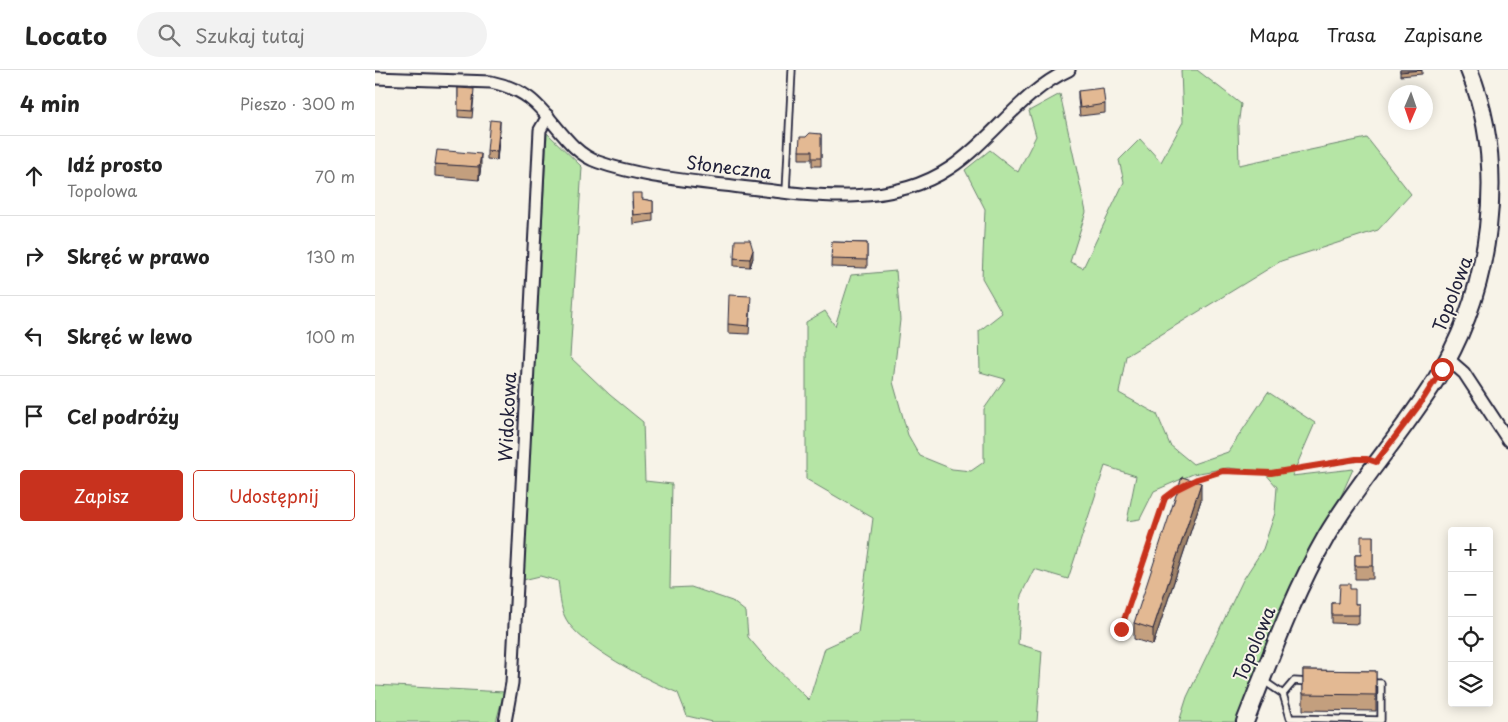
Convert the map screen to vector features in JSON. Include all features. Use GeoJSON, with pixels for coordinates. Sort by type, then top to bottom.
{"type":"FeatureCollection","features":[{"type":"Feature","properties":{"kind":"street","name":"Słoneczna"},"geometry":{"type":"LineString","coordinates":[[375,78],[491,82],[519,91],[548,116],[583,154],[595,161],[613,167],[676,179],[786,192],[853,195],[910,188],[931,180],[965,157],[998,128],[1037,89],[1069,70]]}},
{"type":"Feature","properties":{"kind":"street","name":"Topolowa"},"geometry":{"type":"LineString","coordinates":[[1245,722],[1313,560],[1339,516],[1376,462],[1420,404],[1448,359],[1467,321],[1485,270],[1493,237],[1500,184],[1499,157],[1494,127],[1483,97],[1469,70]]}},
{"type":"Feature","properties":{"kind":"street","name":"Widokowa"},"geometry":{"type":"LineString","coordinates":[[505,722],[512,683],[540,130],[548,116]]}},
{"type":"Feature","properties":{"kind":"street"},"geometry":{"type":"LineString","coordinates":[[1448,359],[1464,373],[1508,440]]}},
{"type":"Feature","properties":{"kind":"lane"},"geometry":{"type":"LineString","coordinates":[[786,192],[792,70]]}},
{"type":"Feature","properties":{"kind":"lane"},"geometry":{"type":"LineString","coordinates":[[1262,680],[1283,694],[1290,718],[1381,720],[1381,683],[1362,682]]}},
{"type":"Feature","properties":{"kind":"lane"},"geometry":{"type":"LineString","coordinates":[[1283,694],[1295,681],[1314,682]]}},
{"type":"Feature","properties":{"kind":"path"},"geometry":{"type":"LineString","coordinates":[[1190,482],[1223,471],[1271,473],[1356,459],[1367,459],[1376,462]]}},
{"type":"Feature","properties":{"kind":"path"},"geometry":{"type":"LineString","coordinates":[[1121,629],[1165,498],[1183,485]]}},
{"type":"Feature","properties":{"kind":"green space"},"geometry":{"type":"Polygon","coordinates":[[[1181,70],[1197,70],[1241,104],[1238,126],[1239,165],[1367,138],[1411,194],[1378,230],[1281,261],[1126,356],[1119,393],[1157,414],[1170,445],[1193,464],[1228,452],[1268,392],[1315,423],[1292,476],[1353,469],[1241,722],[1179,722],[1187,697],[1243,580],[1263,549],[1275,513],[1277,487],[1265,473],[1228,468],[1193,474],[1154,491],[1140,519],[1127,521],[1136,476],[1105,466],[1068,579],[1034,569],[1021,595],[1018,644],[1042,651],[1037,722],[713,722],[687,716],[678,693],[616,662],[585,640],[574,629],[566,619],[563,610],[558,581],[540,576],[523,580],[547,133],[582,167],[570,357],[610,395],[643,422],[645,481],[672,484],[670,588],[691,587],[732,601],[746,612],[748,637],[765,657],[809,700],[825,648],[858,633],[873,518],[806,479],[806,322],[825,311],[835,326],[851,275],[896,271],[900,320],[893,382],[908,435],[920,456],[952,469],[971,471],[984,462],[984,409],[1005,379],[980,372],[979,331],[1002,313],[982,278],[985,209],[965,170],[990,150],[1018,172],[1036,136],[1029,111],[1060,94],[1086,212],[1070,262],[1083,268],[1124,182],[1119,160],[1140,139],[1161,162],[1183,122],[1181,70]]]}},
{"type":"Feature","properties":{"kind":"green space"},"geometry":{"type":"Polygon","coordinates":[[[375,685],[504,692],[496,722],[375,722],[375,685]]]}},
{"type":"Feature","properties":{"kind":"building"},"geometry":{"type":"Polygon","coordinates":[[[1400,70],[1422,70],[1400,72],[1400,70]]]}},
{"type":"Feature","properties":{"kind":"building"},"geometry":{"type":"Polygon","coordinates":[[[458,88],[474,89],[472,111],[458,110],[458,88]]]}},
{"type":"Feature","properties":{"kind":"building"},"geometry":{"type":"Polygon","coordinates":[[[1103,88],[1105,104],[1080,108],[1078,91],[1103,88]]]}},
{"type":"Feature","properties":{"kind":"building"},"geometry":{"type":"Polygon","coordinates":[[[490,120],[500,121],[497,152],[487,151],[490,120]]]}},
{"type":"Feature","properties":{"kind":"building"},"geometry":{"type":"Polygon","coordinates":[[[810,133],[821,134],[821,158],[812,158],[812,151],[799,151],[800,137],[806,137],[810,133]]]}},
{"type":"Feature","properties":{"kind":"building"},"geometry":{"type":"Polygon","coordinates":[[[437,150],[481,154],[479,167],[435,164],[437,150]]]}},
{"type":"Feature","properties":{"kind":"building"},"geometry":{"type":"Polygon","coordinates":[[[632,193],[642,193],[642,199],[653,201],[653,213],[633,215],[632,193]]]}},
{"type":"Feature","properties":{"kind":"building"},"geometry":{"type":"Polygon","coordinates":[[[735,240],[750,240],[753,250],[750,259],[734,258],[735,240]]]}},
{"type":"Feature","properties":{"kind":"building"},"geometry":{"type":"Polygon","coordinates":[[[832,242],[867,243],[867,260],[831,259],[832,242]]]}},
{"type":"Feature","properties":{"kind":"building"},"geometry":{"type":"Polygon","coordinates":[[[729,295],[751,296],[749,326],[728,324],[729,295]]]}},
{"type":"Feature","properties":{"kind":"building"},"geometry":{"type":"Polygon","coordinates":[[[1182,477],[1201,483],[1153,629],[1134,623],[1182,477]]]}},
{"type":"Feature","properties":{"kind":"building"},"geometry":{"type":"Polygon","coordinates":[[[1361,536],[1373,536],[1373,566],[1355,566],[1355,555],[1361,555],[1361,536]]]}},
{"type":"Feature","properties":{"kind":"building"},"geometry":{"type":"Polygon","coordinates":[[[1340,584],[1350,584],[1350,589],[1355,589],[1355,604],[1359,604],[1359,615],[1332,615],[1332,603],[1339,603],[1340,584]]]}},
{"type":"Feature","properties":{"kind":"building"},"geometry":{"type":"Polygon","coordinates":[[[1303,670],[1376,671],[1376,695],[1303,694],[1303,670]]]}},
{"type":"Feature","properties":{"kind":"route"},"geometry":{"type":"LineString","coordinates":[[1121,629],[1165,498],[1177,489],[1197,479],[1223,471],[1271,473],[1356,459],[1367,459],[1376,462],[1420,404],[1442,369]]}}]}
